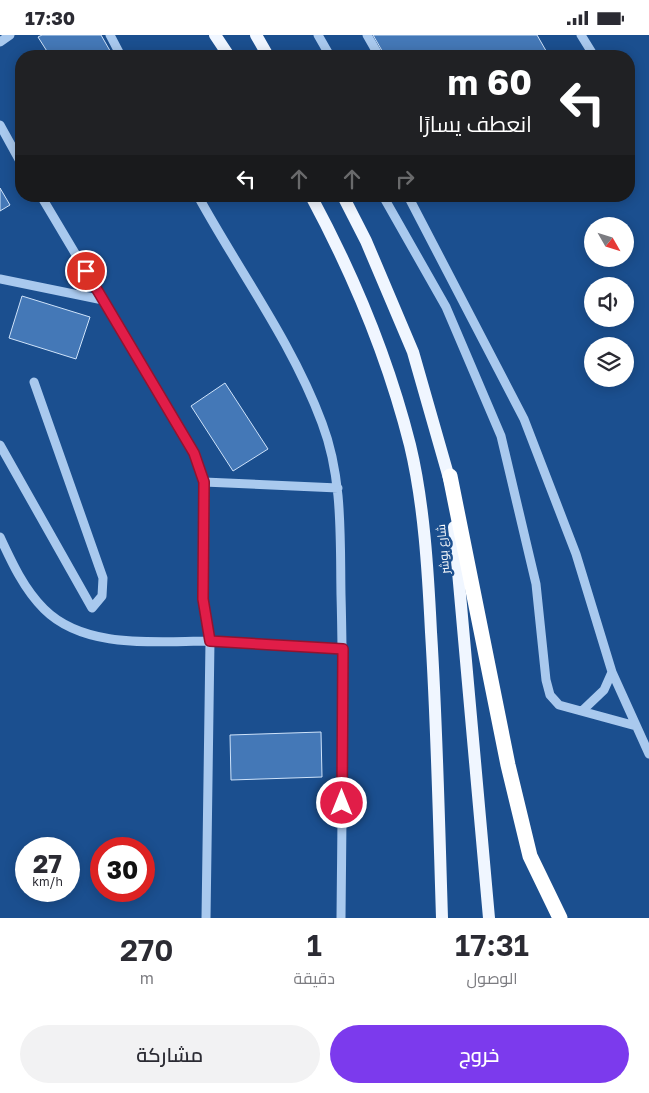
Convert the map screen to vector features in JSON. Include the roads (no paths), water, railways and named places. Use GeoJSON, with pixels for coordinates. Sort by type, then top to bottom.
{"type":"FeatureCollection","features":[{"type":"Feature","properties":{"kind":"highway"},"geometry":{"type":"LineString","coordinates":[[450,476],[508,765],[530,856],[560,918]]}},
{"type":"Feature","properties":{"kind":"main road"},"geometry":{"type":"LineString","coordinates":[[202,35],[224,50]]}},
{"type":"Feature","properties":{"kind":"main road"},"geometry":{"type":"LineString","coordinates":[[215,35],[225,50]]}},
{"type":"Feature","properties":{"kind":"main road"},"geometry":{"type":"LineString","coordinates":[[256,35],[265,50]]}},
{"type":"Feature","properties":{"kind":"main road","name":"شارع بوشر"},"geometry":{"type":"LineString","coordinates":[[314,202],[340,251],[378,344],[410,445],[427,553],[434,683],[442,918]]}},
{"type":"Feature","properties":{"kind":"main road","name":"شارع بوشر"},"geometry":{"type":"LineString","coordinates":[[346,202],[366,241],[413,352],[450,476],[489,918]]}},
{"type":"Feature","properties":{"kind":"street"},"geometry":{"type":"LineString","coordinates":[[0,42],[10,35]]}},
{"type":"Feature","properties":{"kind":"street"},"geometry":{"type":"LineString","coordinates":[[110,35],[118,50]]}},
{"type":"Feature","properties":{"kind":"street"},"geometry":{"type":"LineString","coordinates":[[318,35],[327,50]]}},
{"type":"Feature","properties":{"kind":"street"},"geometry":{"type":"LineString","coordinates":[[367,35],[376,50]]}},
{"type":"Feature","properties":{"kind":"street"},"geometry":{"type":"LineString","coordinates":[[581,35],[590,50]]}},
{"type":"Feature","properties":{"kind":"street"},"geometry":{"type":"LineString","coordinates":[[0,125],[15,150]]}},
{"type":"Feature","properties":{"kind":"street"},"geometry":{"type":"LineString","coordinates":[[45,202],[194,453],[204,482],[203,599],[210,641],[206,918]]}},
{"type":"Feature","properties":{"kind":"street"},"geometry":{"type":"LineString","coordinates":[[202,202],[286,344],[304,381],[322,423],[338,489],[343,649],[341,918]]}},
{"type":"Feature","properties":{"kind":"street"},"geometry":{"type":"LineString","coordinates":[[386,202],[446,307],[501,435],[536,584],[546,680],[550,695],[559,705],[636,726]]}},
{"type":"Feature","properties":{"kind":"street"},"geometry":{"type":"LineString","coordinates":[[411,202],[524,419],[576,554],[612,672],[649,754]]}},
{"type":"Feature","properties":{"kind":"street"},"geometry":{"type":"LineString","coordinates":[[0,279],[103,300]]}},
{"type":"Feature","properties":{"kind":"street"},"geometry":{"type":"LineString","coordinates":[[0,445],[92,608],[102,596],[103,577],[34,382]]}},
{"type":"Feature","properties":{"kind":"street"},"geometry":{"type":"LineString","coordinates":[[204,482],[338,489]]}},
{"type":"Feature","properties":{"kind":"street"},"geometry":{"type":"LineString","coordinates":[[0,537],[18,576],[44,610],[78,632],[124,641],[210,641],[343,649]]}},
{"type":"Feature","properties":{"kind":"street"},"geometry":{"type":"LineString","coordinates":[[583,710],[604,690],[612,672]]}}]}
